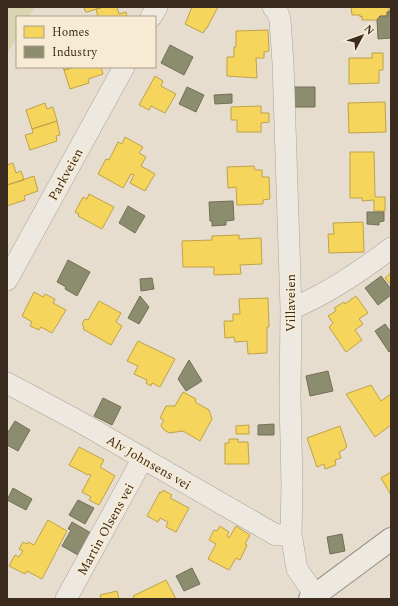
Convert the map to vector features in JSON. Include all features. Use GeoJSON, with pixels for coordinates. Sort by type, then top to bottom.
{"type":"FeatureCollection","features":[{"type":"Feature","properties":{"kind":"main road"},"geometry":{"type":"LineString","coordinates":[[312,597],[391,539]]}},
{"type":"Feature","properties":{"kind":"street"},"geometry":{"type":"LineString","coordinates":[[152,16],[157,7]]}},
{"type":"Feature","properties":{"kind":"street","name":"Villaveien"},"geometry":{"type":"LineString","coordinates":[[274,7],[280,20],[283,63],[290,309],[292,484],[291,534],[297,569],[312,597]]}},
{"type":"Feature","properties":{"kind":"street","name":"Parkveien"},"geometry":{"type":"LineString","coordinates":[[7,280],[123,68]]}},
{"type":"Feature","properties":{"kind":"street"},"geometry":{"type":"LineString","coordinates":[[290,309],[323,294],[350,278],[391,248]]}},
{"type":"Feature","properties":{"kind":"street","name":"Alv Johnsens vei"},"geometry":{"type":"LineString","coordinates":[[7,383],[80,422],[276,535],[291,534]]}},
{"type":"Feature","properties":{"kind":"street","name":"Martin Olsens vei"},"geometry":{"type":"LineString","coordinates":[[66,599],[143,458]]}},
{"type":"Feature","properties":{"kind":"shaded area"},"geometry":{"type":"Polygon","coordinates":[[[7,7],[35,7],[30,16],[16,16],[16,39],[7,54],[7,7]]]}},
{"type":"Feature","properties":{"kind":"building: Homes"},"geometry":{"type":"Polygon","coordinates":[[[84,7],[103,7],[87,12],[85,11],[84,7]]]}},
{"type":"Feature","properties":{"kind":"building: Homes"},"geometry":{"type":"Polygon","coordinates":[[[103,7],[117,7],[119,14],[126,12],[127,16],[98,16],[96,9],[103,7]]]}},
{"type":"Feature","properties":{"kind":"building: Homes"},"geometry":{"type":"Polygon","coordinates":[[[192,7],[218,7],[203,33],[185,24],[192,7]]]}},
{"type":"Feature","properties":{"kind":"building: Homes"},"geometry":{"type":"Polygon","coordinates":[[[351,7],[389,7],[389,12],[387,12],[387,16],[380,16],[377,20],[362,20],[362,16],[360,17],[360,15],[352,15],[351,7]]]}},
{"type":"Feature","properties":{"kind":"building: Homes"},"geometry":{"type":"Polygon","coordinates":[[[268,30],[269,51],[264,52],[264,58],[256,58],[257,78],[227,76],[227,57],[234,57],[234,47],[236,47],[236,31],[268,30]]]}},
{"type":"Feature","properties":{"kind":"building: Homes"},"geometry":{"type":"Polygon","coordinates":[[[372,53],[383,53],[383,70],[379,70],[379,83],[349,84],[349,58],[372,58],[372,53]]]}},
{"type":"Feature","properties":{"kind":"building: Homes"},"geometry":{"type":"Polygon","coordinates":[[[71,68],[101,68],[103,74],[88,79],[89,83],[70,89],[64,70],[71,68]]]}},
{"type":"Feature","properties":{"kind":"building: Homes"},"geometry":{"type":"Polygon","coordinates":[[[155,76],[163,81],[161,86],[176,94],[165,113],[151,106],[149,110],[139,105],[155,76]]]}},
{"type":"Feature","properties":{"kind":"building: Homes"},"geometry":{"type":"Polygon","coordinates":[[[385,102],[386,132],[349,133],[348,103],[385,102]]]}},
{"type":"Feature","properties":{"kind":"building: Homes"},"geometry":{"type":"Polygon","coordinates":[[[45,103],[47,109],[53,107],[57,121],[32,129],[26,110],[45,103]]]}},
{"type":"Feature","properties":{"kind":"building: Homes"},"geometry":{"type":"Polygon","coordinates":[[[261,106],[261,113],[269,113],[269,122],[261,123],[261,132],[237,132],[237,120],[231,120],[231,107],[261,106]]]}},
{"type":"Feature","properties":{"kind":"building: Homes"},"geometry":{"type":"Polygon","coordinates":[[[57,121],[60,135],[56,136],[57,141],[30,150],[25,135],[33,133],[32,129],[57,121]]]}},
{"type":"Feature","properties":{"kind":"building: Homes"},"geometry":{"type":"Polygon","coordinates":[[[125,137],[143,147],[139,153],[146,157],[141,166],[155,174],[145,191],[130,183],[134,175],[131,174],[123,188],[98,174],[106,159],[109,160],[118,142],[122,144],[125,137]]]}},
{"type":"Feature","properties":{"kind":"building: Homes"},"geometry":{"type":"Polygon","coordinates":[[[350,152],[374,152],[375,197],[385,197],[385,211],[374,211],[374,200],[362,201],[362,198],[350,198],[350,152]]]}},
{"type":"Feature","properties":{"kind":"building: Homes"},"geometry":{"type":"Polygon","coordinates":[[[13,163],[16,173],[21,171],[24,180],[7,185],[7,165],[13,163]]]}},
{"type":"Feature","properties":{"kind":"building: Homes"},"geometry":{"type":"Polygon","coordinates":[[[254,166],[255,170],[262,170],[262,177],[269,177],[270,199],[263,200],[263,204],[237,205],[236,187],[228,188],[227,167],[254,166]]]}},
{"type":"Feature","properties":{"kind":"building: Homes"},"geometry":{"type":"Polygon","coordinates":[[[34,176],[38,191],[24,196],[25,200],[7,206],[7,185],[34,176]]]}},
{"type":"Feature","properties":{"kind":"building: Homes"},"geometry":{"type":"Polygon","coordinates":[[[89,194],[114,207],[102,229],[78,216],[79,214],[75,212],[83,197],[87,199],[89,194]]]}},
{"type":"Feature","properties":{"kind":"building: Homes"},"geometry":{"type":"Polygon","coordinates":[[[363,222],[364,252],[329,253],[328,234],[334,234],[333,223],[363,222]]]}},
{"type":"Feature","properties":{"kind":"building: Homes"},"geometry":{"type":"Polygon","coordinates":[[[239,235],[239,239],[261,238],[262,264],[240,265],[241,274],[214,275],[214,267],[183,267],[182,241],[212,240],[212,236],[239,235]]]}},
{"type":"Feature","properties":{"kind":"building: Homes"},"geometry":{"type":"Polygon","coordinates":[[[391,273],[391,285],[385,278],[391,273]]]}},
{"type":"Feature","properties":{"kind":"building: Homes"},"geometry":{"type":"Polygon","coordinates":[[[34,292],[43,297],[45,294],[55,299],[53,303],[66,310],[52,333],[41,327],[39,330],[30,326],[32,322],[22,316],[34,292]]]}},
{"type":"Feature","properties":{"kind":"building: Homes"},"geometry":{"type":"Polygon","coordinates":[[[356,296],[368,313],[359,319],[363,324],[355,330],[362,340],[346,352],[329,327],[333,323],[328,316],[336,311],[334,308],[344,302],[345,304],[356,296]]]}},
{"type":"Feature","properties":{"kind":"building: Homes"},"geometry":{"type":"Polygon","coordinates":[[[268,298],[269,327],[267,327],[267,353],[248,354],[247,341],[235,342],[234,337],[225,338],[224,321],[233,321],[233,314],[240,314],[239,299],[268,298]]]}},
{"type":"Feature","properties":{"kind":"building: Homes"},"geometry":{"type":"Polygon","coordinates":[[[99,301],[121,313],[116,322],[122,326],[111,345],[83,329],[84,327],[82,324],[85,319],[88,320],[99,301]]]}},
{"type":"Feature","properties":{"kind":"building: Homes"},"geometry":{"type":"Polygon","coordinates":[[[138,341],[175,359],[160,387],[152,383],[151,386],[146,383],[147,380],[134,374],[138,366],[127,361],[138,341]]]}},
{"type":"Feature","properties":{"kind":"building: Homes"},"geometry":{"type":"Polygon","coordinates":[[[371,385],[381,401],[391,394],[391,425],[375,437],[346,394],[371,385]]]}},
{"type":"Feature","properties":{"kind":"building: Homes"},"geometry":{"type":"Polygon","coordinates":[[[183,392],[196,399],[195,402],[209,410],[212,419],[200,441],[183,431],[169,433],[163,429],[161,425],[164,420],[160,418],[166,406],[175,406],[183,392]]]}},
{"type":"Feature","properties":{"kind":"building: Homes"},"geometry":{"type":"Polygon","coordinates":[[[249,425],[249,434],[236,434],[236,426],[249,425]]]}},
{"type":"Feature","properties":{"kind":"building: Homes"},"geometry":{"type":"Polygon","coordinates":[[[340,426],[347,447],[339,452],[341,458],[335,460],[336,465],[325,469],[324,464],[317,467],[307,438],[340,426]]]}},
{"type":"Feature","properties":{"kind":"building: Homes"},"geometry":{"type":"Polygon","coordinates":[[[229,439],[238,439],[238,442],[248,442],[249,464],[225,464],[225,443],[229,443],[229,439]]]}},
{"type":"Feature","properties":{"kind":"building: Homes"},"geometry":{"type":"Polygon","coordinates":[[[79,447],[104,460],[100,467],[115,476],[99,505],[89,500],[91,497],[82,492],[91,475],[88,475],[69,465],[79,447]]]}},
{"type":"Feature","properties":{"kind":"building: Homes"},"geometry":{"type":"Polygon","coordinates":[[[391,472],[391,495],[381,478],[391,472]]]}},
{"type":"Feature","properties":{"kind":"building: Homes"},"geometry":{"type":"Polygon","coordinates":[[[163,490],[172,495],[170,498],[189,508],[176,532],[166,527],[168,522],[160,518],[158,522],[147,516],[160,492],[161,493],[163,490]]]}},
{"type":"Feature","properties":{"kind":"building: Homes"},"geometry":{"type":"Polygon","coordinates":[[[48,520],[67,531],[42,579],[27,571],[25,574],[9,566],[15,555],[19,557],[23,551],[19,549],[23,542],[27,544],[28,542],[34,545],[48,520]]]}},
{"type":"Feature","properties":{"kind":"building: Homes"},"geometry":{"type":"Polygon","coordinates":[[[220,526],[229,532],[227,536],[229,538],[236,526],[250,535],[245,544],[247,545],[240,560],[236,558],[229,570],[208,559],[216,544],[209,540],[214,530],[217,531],[220,526]]]}},
{"type":"Feature","properties":{"kind":"building: Homes"},"geometry":{"type":"Polygon","coordinates":[[[166,580],[176,599],[135,599],[133,596],[166,580]]]}},
{"type":"Feature","properties":{"kind":"building: Homes"},"geometry":{"type":"Polygon","coordinates":[[[117,591],[119,599],[101,599],[100,595],[117,591]]]}},
{"type":"Feature","properties":{"kind":"building: Industry"},"geometry":{"type":"Polygon","coordinates":[[[391,11],[391,38],[378,39],[377,20],[380,16],[387,16],[387,12],[391,11]]]}},
{"type":"Feature","properties":{"kind":"building: Industry"},"geometry":{"type":"Polygon","coordinates":[[[170,45],[193,57],[184,75],[161,63],[170,45]]]}},
{"type":"Feature","properties":{"kind":"building: Industry"},"geometry":{"type":"Polygon","coordinates":[[[187,87],[204,95],[196,112],[179,104],[187,87]]]}},
{"type":"Feature","properties":{"kind":"building: Industry"},"geometry":{"type":"Polygon","coordinates":[[[294,87],[315,87],[315,107],[295,107],[294,87]]]}},
{"type":"Feature","properties":{"kind":"building: Industry"},"geometry":{"type":"Polygon","coordinates":[[[232,94],[232,103],[215,104],[214,95],[232,94]]]}},
{"type":"Feature","properties":{"kind":"building: Industry"},"geometry":{"type":"Polygon","coordinates":[[[233,201],[234,220],[226,221],[226,225],[212,226],[212,221],[210,221],[209,202],[233,201]]]}},
{"type":"Feature","properties":{"kind":"building: Industry"},"geometry":{"type":"Polygon","coordinates":[[[128,206],[145,216],[135,233],[119,223],[128,206]]]}},
{"type":"Feature","properties":{"kind":"building: Industry"},"geometry":{"type":"Polygon","coordinates":[[[367,212],[384,212],[384,221],[379,222],[379,225],[367,224],[367,212]]]}},
{"type":"Feature","properties":{"kind":"building: Industry"},"geometry":{"type":"Polygon","coordinates":[[[68,260],[90,272],[77,296],[57,282],[68,260]]]}},
{"type":"Feature","properties":{"kind":"building: Industry"},"geometry":{"type":"Polygon","coordinates":[[[381,276],[391,289],[391,295],[378,305],[365,288],[381,276]]]}},
{"type":"Feature","properties":{"kind":"building: Industry"},"geometry":{"type":"Polygon","coordinates":[[[152,278],[154,289],[141,291],[140,279],[152,278]]]}},
{"type":"Feature","properties":{"kind":"building: Industry"},"geometry":{"type":"Polygon","coordinates":[[[140,296],[149,307],[139,324],[128,318],[140,296]]]}},
{"type":"Feature","properties":{"kind":"building: Industry"},"geometry":{"type":"Polygon","coordinates":[[[385,324],[391,332],[391,350],[389,352],[375,331],[385,324]]]}},
{"type":"Feature","properties":{"kind":"building: Industry"},"geometry":{"type":"Polygon","coordinates":[[[189,360],[202,381],[186,391],[178,379],[189,360]]]}},
{"type":"Feature","properties":{"kind":"building: Industry"},"geometry":{"type":"Polygon","coordinates":[[[328,371],[333,391],[310,396],[306,376],[328,371]]]}},
{"type":"Feature","properties":{"kind":"building: Industry"},"geometry":{"type":"Polygon","coordinates":[[[103,398],[121,407],[112,425],[94,416],[103,398]]]}},
{"type":"Feature","properties":{"kind":"building: Industry"},"geometry":{"type":"Polygon","coordinates":[[[15,421],[30,430],[18,451],[7,445],[7,434],[15,421]]]}},
{"type":"Feature","properties":{"kind":"building: Industry"},"geometry":{"type":"Polygon","coordinates":[[[274,424],[274,435],[258,435],[258,425],[274,424]]]}},
{"type":"Feature","properties":{"kind":"building: Industry"},"geometry":{"type":"Polygon","coordinates":[[[13,488],[32,499],[26,510],[7,500],[13,488]]]}},
{"type":"Feature","properties":{"kind":"building: Industry"},"geometry":{"type":"Polygon","coordinates":[[[78,500],[94,508],[85,524],[69,515],[78,500]]]}},
{"type":"Feature","properties":{"kind":"building: Industry"},"geometry":{"type":"Polygon","coordinates":[[[72,522],[91,533],[78,555],[62,546],[71,530],[68,529],[72,522]]]}},
{"type":"Feature","properties":{"kind":"building: Industry"},"geometry":{"type":"Polygon","coordinates":[[[342,534],[345,551],[330,554],[327,537],[342,534]]]}},
{"type":"Feature","properties":{"kind":"building: Industry"},"geometry":{"type":"Polygon","coordinates":[[[192,568],[200,584],[184,591],[176,576],[192,568]]]}}]}
